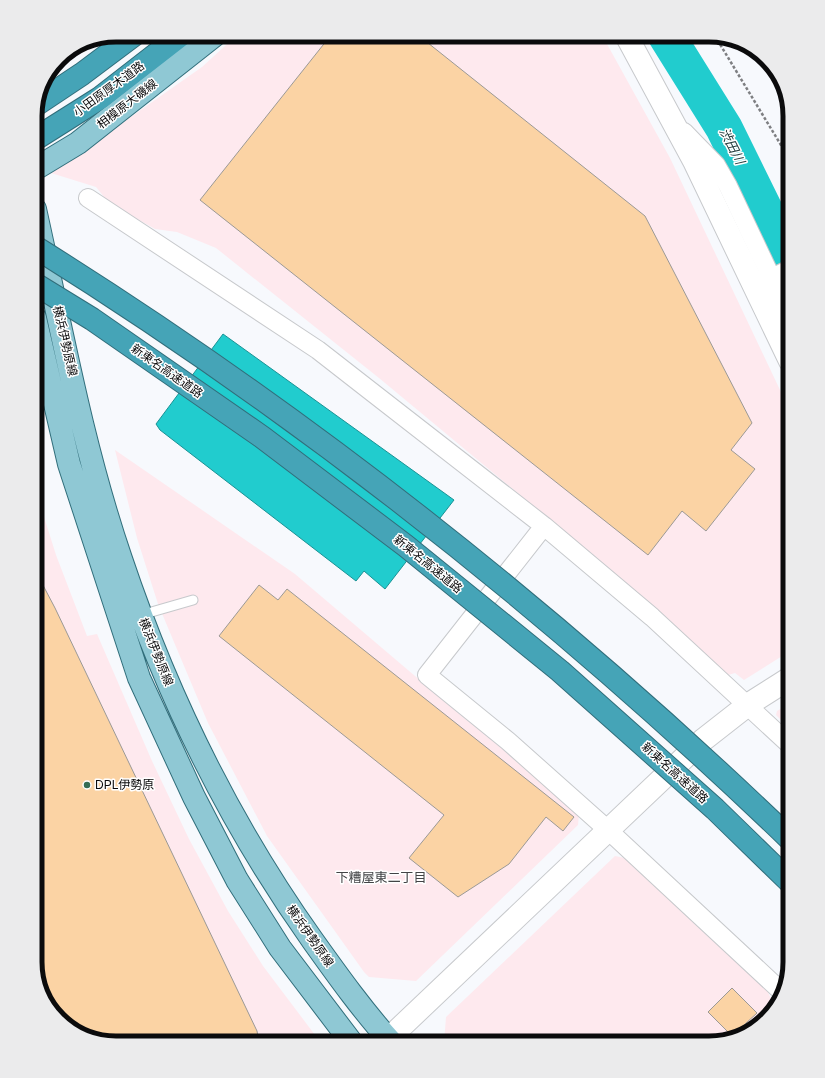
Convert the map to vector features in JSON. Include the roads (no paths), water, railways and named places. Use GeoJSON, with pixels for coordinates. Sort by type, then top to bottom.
{"type":"FeatureCollection","features":[{"type":"Feature","properties":{"kind":"highway"},"geometry":{"type":"LineString","coordinates":[[44,99],[82,74],[125,42]]}},
{"type":"Feature","properties":{"kind":"highway","name":"小田原厚木道路"},"geometry":{"type":"LineString","coordinates":[[42,135],[100,98],[172,42]]}},
{"type":"Feature","properties":{"kind":"highway"},"geometry":{"type":"LineString","coordinates":[[42,251],[106,291],[275,407],[427,522],[581,648],[735,786],[783,831]]}},
{"type":"Feature","properties":{"kind":"highway","name":"新東名高速道路"},"geometry":{"type":"LineString","coordinates":[[42,288],[92,319],[255,433],[406,546],[560,671],[714,810],[783,875]]}},
{"type":"Feature","properties":{"kind":"main road","name":"相模原大磯線"},"geometry":{"type":"LineString","coordinates":[[42,165],[78,143],[206,42]]}},
{"type":"Feature","properties":{"kind":"main road","name":"横浜伊勢原線"},"geometry":{"type":"LineString","coordinates":[[42,240],[92,462],[120,558],[162,669],[217,787],[242,833],[312,939],[348,990],[383,1036]]}},
{"type":"Feature","properties":{"kind":"main road","name":"横浜伊勢原線"},"geometry":{"type":"LineString","coordinates":[[42,348],[69,464],[139,678],[194,797],[237,880],[280,948],[347,1036]]}},
{"type":"Feature","properties":{"kind":"street"},"geometry":{"type":"LineString","coordinates":[[630,42],[694,161],[783,346]]}},
{"type":"Feature","properties":{"kind":"street"},"geometry":{"type":"LineString","coordinates":[[672,120],[716,165],[779,274],[783,290]]}},
{"type":"Feature","properties":{"kind":"street"},"geometry":{"type":"LineString","coordinates":[[88,198],[318,350],[544,526],[652,617],[748,704],[783,738]]}},
{"type":"Feature","properties":{"kind":"street"},"geometry":{"type":"LineString","coordinates":[[544,526],[427,675],[508,741],[779,984]]}},
{"type":"Feature","properties":{"kind":"street"},"geometry":{"type":"LineString","coordinates":[[394,1036],[703,740],[748,704],[783,682]]}},
{"type":"Feature","properties":{"kind":"lane"},"geometry":{"type":"LineString","coordinates":[[141,615],[193,600]]}},
{"type":"Feature","properties":{"kind":"water"},"geometry":{"type":"Polygon","coordinates":[[[223,334],[454,500],[385,589],[364,571],[356,581],[160,430],[156,424],[223,334]]]}},
{"type":"Feature","properties":{"kind":"waterway","name":"渋田川"},"geometry":{"type":"LineString","coordinates":[[670,42],[724,128],[783,248]]}},
{"type":"Feature","properties":{"kind":"place","name":"DPL伊勢原"},"geometry":{"type":"Point","coordinates":[87,785]}},
{"type":"Feature","properties":{"kind":"district","name":"下糟屋東二丁目"},"geometry":{"type":"Point","coordinates":[381,877]}}]}
